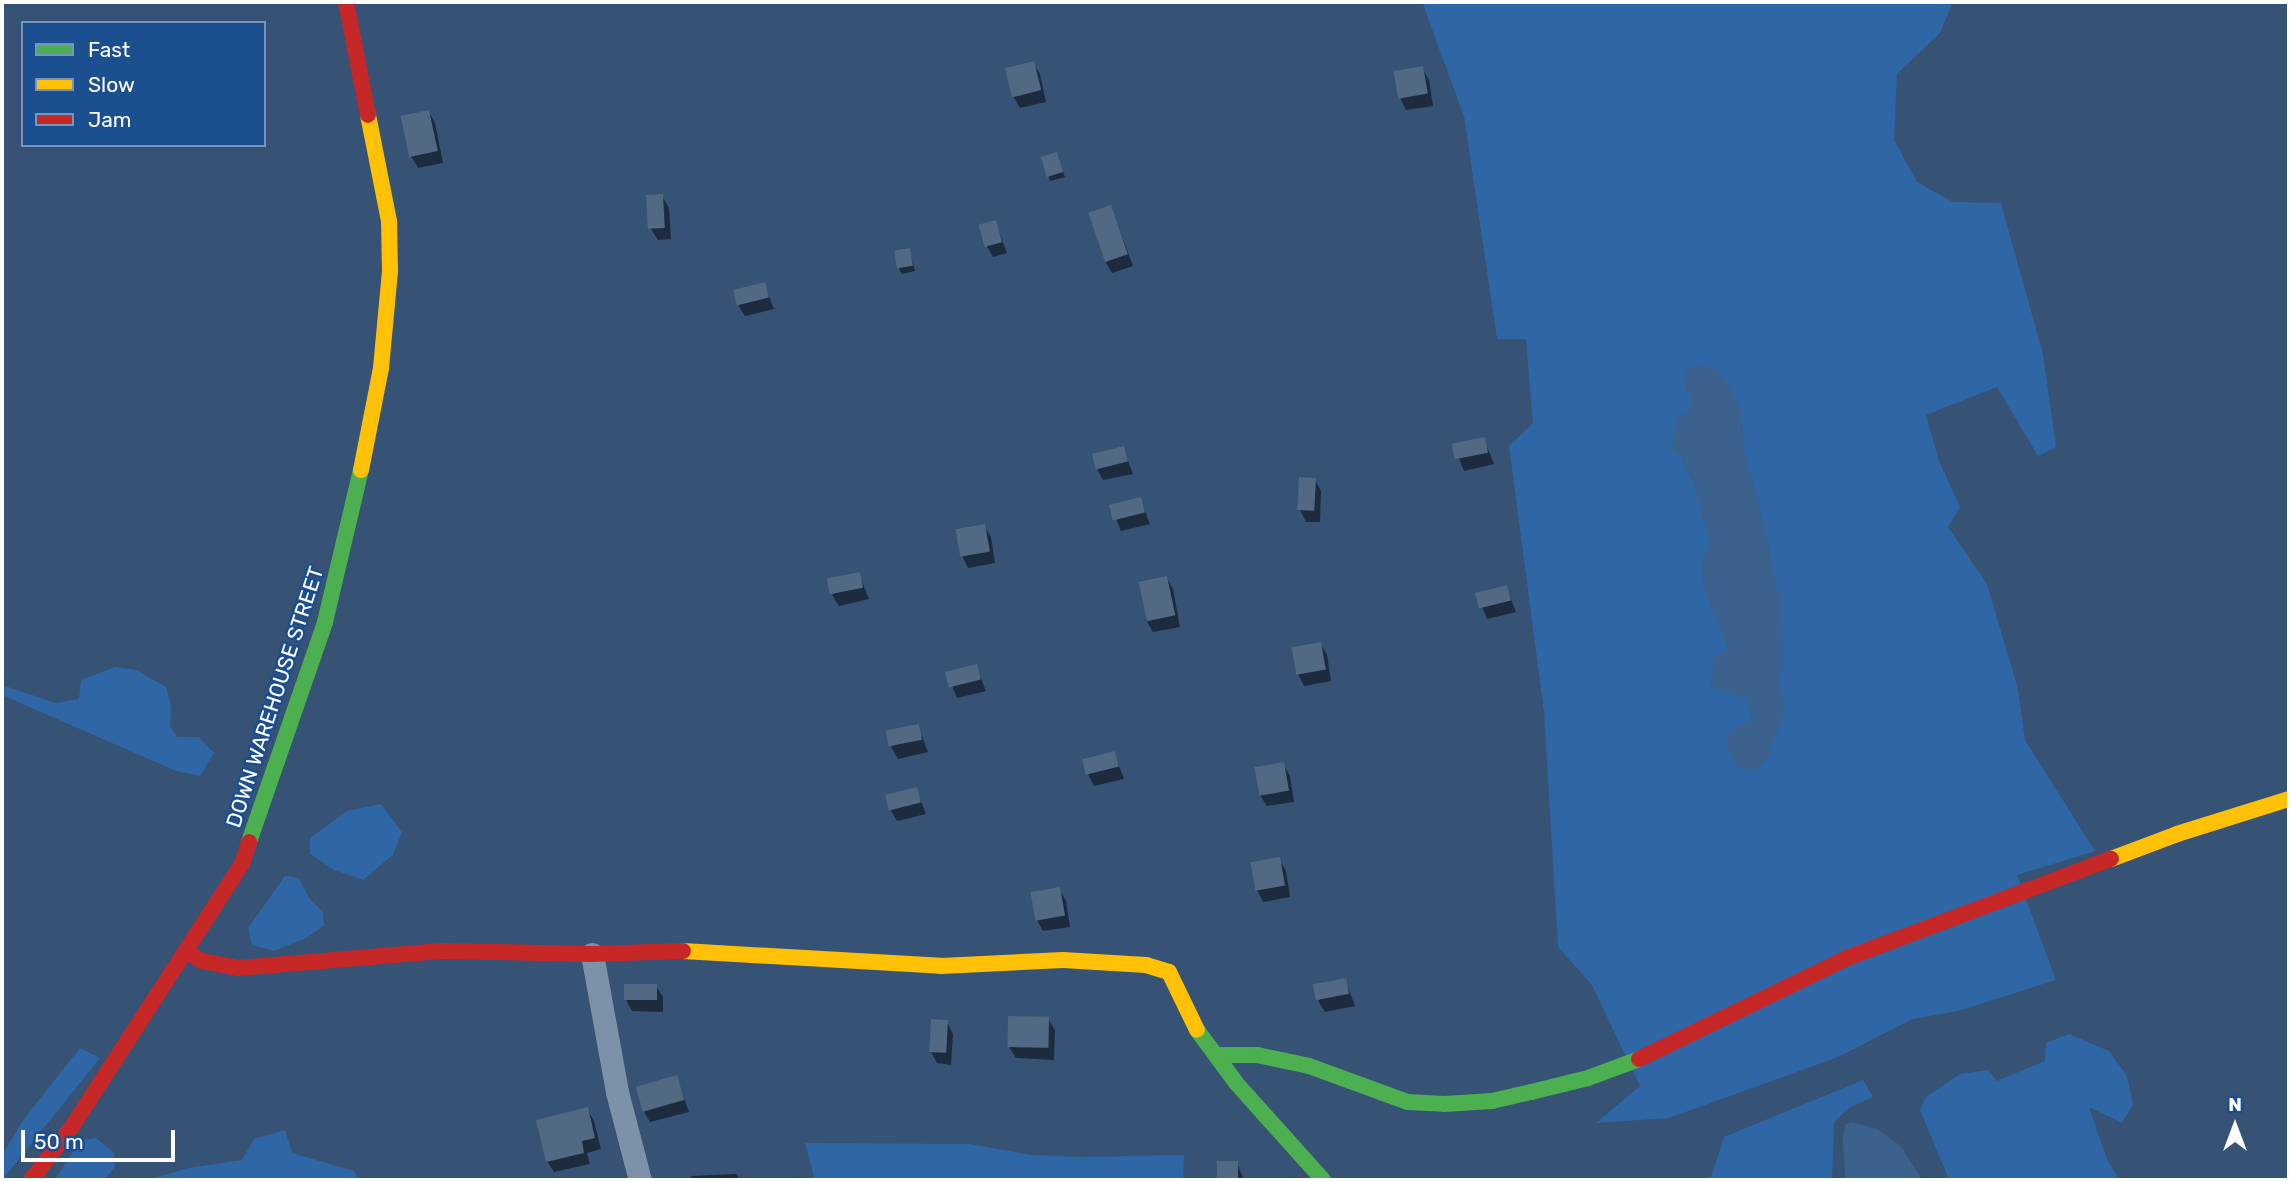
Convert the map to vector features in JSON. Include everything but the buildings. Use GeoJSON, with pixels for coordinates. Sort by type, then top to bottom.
{"type":"FeatureCollection","features":[{"type":"Feature","properties":{"kind":"street","name":"DOWN WAREHOUSE STREET"},"geometry":{"type":"LineString","coordinates":[[31,1180],[71,1128],[242,864],[293,723],[332,595],[358,487],[381,368],[390,271],[389,220],[346,2]]}},
{"type":"Feature","properties":{"kind":"street"},"geometry":{"type":"LineString","coordinates":[[1217,1055],[1257,1055],[1309,1066],[1408,1102],[1492,1101],[1531,1092],[1588,1078],[1632,1062],[1847,958],[2177,834],[2289,799]]}},
{"type":"Feature","properties":{"kind":"street"},"geometry":{"type":"LineString","coordinates":[[187,951],[219,966],[238,968],[441,951],[592,954],[696,951],[941,966],[1063,960],[1146,965],[1169,972],[1197,1030],[1237,1084],[1322,1180]]}},
{"type":"Feature","properties":{"kind":"street"},"geometry":{"type":"LineString","coordinates":[[592,954],[617,1092],[640,1180]]}},
{"type":"Feature","properties":{"kind":"shaded area"},"geometry":{"type":"Polygon","coordinates":[[[1422,2],[1953,2],[1940,33],[1897,74],[1894,140],[1917,182],[1953,202],[2001,203],[2043,354],[2056,447],[2038,456],[1997,387],[1926,415],[1939,461],[1960,507],[1948,527],[1987,584],[2018,689],[2025,740],[2095,851],[2017,875],[2056,980],[1958,1011],[1913,1019],[1838,1057],[1669,1118],[1596,1123],[1640,1086],[1592,985],[1558,947],[1544,712],[1509,446],[1533,423],[1526,339],[1497,339],[1464,116],[1422,2]],[[1685,385],[1693,399],[1682,459],[1695,485],[1710,542],[1702,564],[1753,720],[1730,732],[1784,712],[1778,680],[1784,660],[1776,587],[1764,524],[1744,452],[1740,410],[1685,385]]]}},
{"type":"Feature","properties":{"kind":"shaded area"},"geometry":{"type":"Polygon","coordinates":[[[1713,365],[1727,382],[1740,410],[1744,452],[1764,524],[1776,587],[1781,595],[1784,660],[1778,680],[1784,712],[1768,757],[1756,771],[1739,769],[1726,746],[1729,732],[1753,720],[1745,697],[1710,687],[1714,657],[1728,648],[1703,586],[1702,564],[1710,542],[1695,485],[1682,459],[1671,448],[1677,419],[1688,412],[1693,399],[1685,385],[1686,368],[1713,365]]]}},
{"type":"Feature","properties":{"kind":"shaded area"},"geometry":{"type":"Polygon","coordinates":[[[115,667],[136,670],[166,687],[171,706],[170,726],[177,737],[199,737],[214,753],[200,776],[176,771],[2,695],[2,685],[56,703],[79,699],[81,680],[115,667]]]}},
{"type":"Feature","properties":{"kind":"shaded area"},"geometry":{"type":"Polygon","coordinates":[[[381,804],[402,832],[393,855],[363,880],[334,870],[310,854],[310,838],[347,811],[381,804]]]}},
{"type":"Feature","properties":{"kind":"shaded area"},"geometry":{"type":"Polygon","coordinates":[[[285,876],[299,878],[309,898],[323,912],[324,926],[306,938],[274,951],[252,945],[248,928],[285,876]]]}},
{"type":"Feature","properties":{"kind":"shaded area"},"geometry":{"type":"Polygon","coordinates":[[[2069,1034],[2109,1051],[2127,1076],[2133,1104],[2122,1123],[2089,1107],[2107,1159],[2119,1180],[1949,1180],[1920,1110],[1926,1097],[1960,1074],[1988,1070],[1997,1081],[2045,1061],[2046,1043],[2069,1034]]]}},
{"type":"Feature","properties":{"kind":"shaded area"},"geometry":{"type":"Polygon","coordinates":[[[80,1048],[100,1058],[2,1180],[2,1155],[23,1120],[80,1048]]]}},
{"type":"Feature","properties":{"kind":"shaded area"},"geometry":{"type":"Polygon","coordinates":[[[1863,1080],[1873,1097],[1849,1108],[1834,1122],[1832,1180],[1710,1180],[1724,1137],[1863,1080]]]}},
{"type":"Feature","properties":{"kind":"shaded area"},"geometry":{"type":"Polygon","coordinates":[[[1851,1122],[1877,1129],[1901,1146],[1922,1180],[1845,1180],[1843,1136],[1845,1125],[1851,1122]]]}},
{"type":"Feature","properties":{"kind":"shaded area"},"geometry":{"type":"Polygon","coordinates":[[[285,1130],[292,1153],[354,1171],[359,1180],[147,1180],[188,1168],[242,1160],[254,1139],[285,1130]]]}},
{"type":"Feature","properties":{"kind":"shaded area"},"geometry":{"type":"Polygon","coordinates":[[[96,1138],[114,1153],[115,1167],[104,1180],[55,1180],[80,1140],[96,1138]]]}},
{"type":"Feature","properties":{"kind":"shaded area"},"geometry":{"type":"Polygon","coordinates":[[[805,1143],[969,1144],[1032,1155],[1084,1157],[1184,1155],[1183,1180],[815,1180],[805,1143]]]}},
{"type":"Feature","properties":{"kind":"traffic: fast"},"geometry":{"type":"LineString","coordinates":[[249,842],[325,622],[361,470]]}},
{"type":"Feature","properties":{"kind":"traffic: fast"},"geometry":{"type":"LineString","coordinates":[[1197,1030],[1237,1084],[1323,1180]]}},
{"type":"Feature","properties":{"kind":"traffic: fast"},"geometry":{"type":"LineString","coordinates":[[1218,1055],[1257,1055],[1309,1066],[1408,1102],[1444,1104],[1492,1101],[1588,1078],[1639,1059]]}},
{"type":"Feature","properties":{"kind":"traffic: slow"},"geometry":{"type":"LineString","coordinates":[[361,470],[381,368],[390,271],[389,221],[368,115]]}},
{"type":"Feature","properties":{"kind":"traffic: slow"},"geometry":{"type":"LineString","coordinates":[[2111,859],[2177,834],[2289,799]]}},
{"type":"Feature","properties":{"kind":"traffic: slow"},"geometry":{"type":"LineString","coordinates":[[683,951],[941,966],[1063,960],[1146,965],[1169,972],[1197,1030]]}},
{"type":"Feature","properties":{"kind":"traffic: jam"},"geometry":{"type":"LineString","coordinates":[[346,2],[368,115]]}},
{"type":"Feature","properties":{"kind":"traffic: jam"},"geometry":{"type":"LineString","coordinates":[[31,1180],[71,1128],[242,864],[249,842]]}},
{"type":"Feature","properties":{"kind":"traffic: jam"},"geometry":{"type":"LineString","coordinates":[[1639,1059],[1847,958],[2111,859]]}},
{"type":"Feature","properties":{"kind":"traffic: jam"},"geometry":{"type":"LineString","coordinates":[[187,952],[202,961],[238,968],[441,951],[592,954],[683,951]]}}]}
